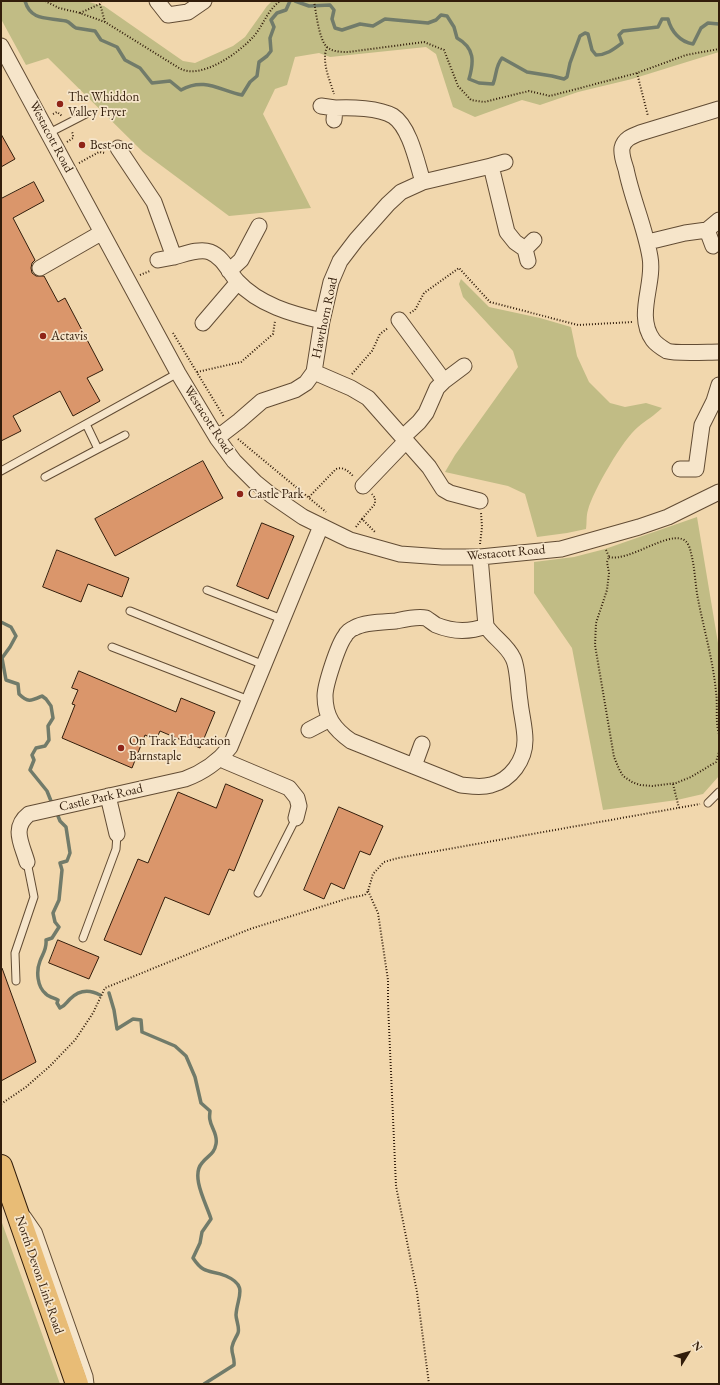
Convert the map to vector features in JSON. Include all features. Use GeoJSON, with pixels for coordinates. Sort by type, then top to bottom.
{"type":"FeatureCollection","features":[{"type":"Feature","properties":{"kind":"highway","name":"North Devon Link Road"},"geometry":{"type":"LineString","coordinates":[[1,1166],[78,1384]]}},
{"type":"Feature","properties":{"kind":"street"},"geometry":{"type":"LineString","coordinates":[[157,1],[168,15],[188,12],[204,1]]}},
{"type":"Feature","properties":{"kind":"street","name":"Westacott Road"},"geometry":{"type":"LineString","coordinates":[[1,46],[178,373],[217,438],[234,461],[271,496],[303,517],[350,540],[400,554],[442,557],[480,550],[561,549],[639,527],[668,517],[719,492]]}},
{"type":"Feature","properties":{"kind":"street"},"geometry":{"type":"LineString","coordinates":[[330,111],[358,107],[392,116],[401,124],[408,136],[423,182]]}},
{"type":"Feature","properties":{"kind":"street"},"geometry":{"type":"LineString","coordinates":[[719,109],[629,138],[623,147],[622,153],[627,177],[648,242],[651,262],[651,274],[645,321],[648,332],[660,347],[669,351],[719,352]]}},
{"type":"Feature","properties":{"kind":"street"},"geometry":{"type":"LineString","coordinates":[[118,148],[154,202],[174,257]]}},
{"type":"Feature","properties":{"kind":"street","name":"Hawthorn Road"},"geometry":{"type":"LineString","coordinates":[[217,438],[262,401],[295,390],[306,383],[314,372],[322,321],[331,282],[340,261],[356,240],[388,204],[401,192],[423,182],[505,162]]}},
{"type":"Feature","properties":{"kind":"street"},"geometry":{"type":"LineString","coordinates":[[491,166],[507,232],[515,242],[529,250]]}},
{"type":"Feature","properties":{"kind":"street"},"geometry":{"type":"LineString","coordinates":[[648,242],[685,233],[708,230],[719,220]]}},
{"type":"Feature","properties":{"kind":"street"},"geometry":{"type":"LineString","coordinates":[[203,323],[234,276],[259,226]]}},
{"type":"Feature","properties":{"kind":"street"},"geometry":{"type":"LineString","coordinates":[[708,230],[713,246]]}},
{"type":"Feature","properties":{"kind":"street"},"geometry":{"type":"LineString","coordinates":[[40,268],[101,233]]}},
{"type":"Feature","properties":{"kind":"street"},"geometry":{"type":"LineString","coordinates":[[158,260],[201,251],[210,252],[220,259],[252,294],[276,308],[299,316],[322,321]]}},
{"type":"Feature","properties":{"kind":"street"},"geometry":{"type":"LineString","coordinates":[[399,320],[444,380]]}},
{"type":"Feature","properties":{"kind":"street"},"geometry":{"type":"LineString","coordinates":[[364,486],[426,413],[437,388],[444,380],[464,366]]}},
{"type":"Feature","properties":{"kind":"street"},"geometry":{"type":"LineString","coordinates":[[314,372],[344,384],[368,398],[429,467],[443,488],[450,493],[480,501]]}},
{"type":"Feature","properties":{"kind":"street"},"geometry":{"type":"LineString","coordinates":[[680,468],[696,469],[702,426],[714,401],[719,385]]}},
{"type":"Feature","properties":{"kind":"street","name":"Castle Park Road"},"geometry":{"type":"LineString","coordinates":[[27,862],[18,832],[22,819],[29,814],[185,779],[198,774],[221,758],[230,747],[321,526]]}},
{"type":"Feature","properties":{"kind":"street"},"geometry":{"type":"LineString","coordinates":[[480,550],[486,626],[505,646],[514,659],[525,740],[518,766],[512,773],[500,782],[491,786],[476,787],[461,785],[351,741],[339,733],[330,719],[325,703],[325,690],[337,653],[345,636],[354,628],[415,618],[426,618],[436,624],[451,629],[464,631],[486,626]]}},
{"type":"Feature","properties":{"kind":"street"},"geometry":{"type":"LineString","coordinates":[[309,730],[330,719]]}},
{"type":"Feature","properties":{"kind":"street"},"geometry":{"type":"LineString","coordinates":[[414,766],[422,744]]}},
{"type":"Feature","properties":{"kind":"street"},"geometry":{"type":"LineString","coordinates":[[221,758],[225,762],[289,788],[297,798],[299,806],[296,818]]}},
{"type":"Feature","properties":{"kind":"street"},"geometry":{"type":"LineString","coordinates":[[108,796],[117,834]]}},
{"type":"Feature","properties":{"kind":"lane"},"geometry":{"type":"LineString","coordinates":[[49,133],[86,114]]}},
{"type":"Feature","properties":{"kind":"lane"},"geometry":{"type":"LineString","coordinates":[[1,471],[178,373]]}},
{"type":"Feature","properties":{"kind":"lane"},"geometry":{"type":"LineString","coordinates":[[86,424],[98,449]]}},
{"type":"Feature","properties":{"kind":"lane"},"geometry":{"type":"LineString","coordinates":[[45,477],[125,435]]}},
{"type":"Feature","properties":{"kind":"lane"},"geometry":{"type":"LineString","coordinates":[[207,590],[282,620]]}},
{"type":"Feature","properties":{"kind":"lane"},"geometry":{"type":"LineString","coordinates":[[130,611],[264,665]]}},
{"type":"Feature","properties":{"kind":"lane"},"geometry":{"type":"LineString","coordinates":[[112,647],[249,700]]}},
{"type":"Feature","properties":{"kind":"lane"},"geometry":{"type":"LineString","coordinates":[[708,803],[719,792]]}},
{"type":"Feature","properties":{"kind":"lane"},"geometry":{"type":"LineString","coordinates":[[258,893],[296,818]]}},
{"type":"Feature","properties":{"kind":"lane"},"geometry":{"type":"LineString","coordinates":[[83,938],[116,848],[117,834]]}},
{"type":"Feature","properties":{"kind":"lane"},"geometry":{"type":"LineString","coordinates":[[16,981],[15,953],[34,897],[27,862]]}},
{"type":"Feature","properties":{"kind":"lane"},"geometry":{"type":"LineString","coordinates":[[1,1166],[22,1208],[38,1231],[89,1376],[90,1384]]}},
{"type":"Feature","properties":{"kind":"path"},"geometry":{"type":"LineString","coordinates":[[45,1],[59,8],[80,13],[105,22],[185,71],[192,72],[200,71],[237,52],[255,35],[272,7],[280,1]]}},
{"type":"Feature","properties":{"kind":"path"},"geometry":{"type":"LineString","coordinates":[[314,1],[322,40],[327,47],[339,52],[348,52],[425,42],[444,50],[458,86],[470,100],[484,102],[529,91],[550,96],[637,73],[686,55],[719,49]]}},
{"type":"Feature","properties":{"kind":"path"},"geometry":{"type":"LineString","coordinates":[[80,13],[100,2],[105,22]]}},
{"type":"Feature","properties":{"kind":"path"},"geometry":{"type":"LineString","coordinates":[[327,47],[325,53],[325,65],[335,97],[330,111]]}},
{"type":"Feature","properties":{"kind":"path"},"geometry":{"type":"LineString","coordinates":[[637,73],[651,130]]}},
{"type":"Feature","properties":{"kind":"path"},"geometry":{"type":"LineString","coordinates":[[78,164],[99,152],[108,155],[118,148]]}},
{"type":"Feature","properties":{"kind":"path"},"geometry":{"type":"LineString","coordinates":[[344,384],[372,351],[380,334],[415,310],[424,293],[459,268],[490,302],[578,325],[645,321]]}},
{"type":"Feature","properties":{"kind":"path"},"geometry":{"type":"LineString","coordinates":[[196,372],[241,362],[273,334],[276,308]]}},
{"type":"Feature","properties":{"kind":"path"},"geometry":{"type":"LineString","coordinates":[[308,497],[336,468],[347,470],[375,498],[375,504],[362,519]]}},
{"type":"Feature","properties":{"kind":"path"},"geometry":{"type":"LineString","coordinates":[[480,501],[482,527],[480,550]]}},
{"type":"Feature","properties":{"kind":"path"},"geometry":{"type":"LineString","coordinates":[[719,734],[717,693],[712,660],[696,592],[692,554],[688,543],[682,539],[673,538],[624,555],[613,558],[609,556],[607,562],[609,573],[607,590],[596,623],[595,646],[614,757],[623,776],[640,785],[652,786],[673,784],[692,777],[716,762],[719,752]]}},
{"type":"Feature","properties":{"kind":"path"},"geometry":{"type":"LineString","coordinates":[[673,784],[679,808]]}},
{"type":"Feature","properties":{"kind":"path"},"geometry":{"type":"LineString","coordinates":[[1,1104],[26,1087],[50,1066],[74,1040],[93,1013],[105,988],[250,928],[349,898],[365,895],[368,891],[373,874],[384,862],[398,858],[708,803]]}},
{"type":"Feature","properties":{"kind":"path"},"geometry":{"type":"LineString","coordinates":[[368,891],[378,914],[388,980],[396,1186],[417,1292],[429,1384]]}},
{"type":"Feature","properties":{"kind":"shaded area"},"geometry":{"type":"Polygon","coordinates":[[[1,1],[85,1],[104,6],[183,61],[195,63],[233,46],[245,37],[272,1],[719,1],[719,52],[632,79],[578,92],[540,105],[522,100],[475,117],[453,107],[436,54],[426,47],[330,57],[319,53],[295,57],[287,85],[275,89],[263,114],[311,208],[229,216],[143,152],[48,58],[26,65],[1,19],[1,1]]]}},
{"type":"Feature","properties":{"kind":"shaded area"},"geometry":{"type":"Polygon","coordinates":[[[461,279],[489,307],[540,318],[571,327],[577,356],[589,382],[610,403],[625,407],[646,403],[662,408],[632,433],[617,454],[591,501],[587,512],[586,529],[537,537],[525,494],[508,486],[445,472],[455,455],[518,367],[513,351],[463,297],[459,284],[461,279]]]}},
{"type":"Feature","properties":{"kind":"shaded area"},"geometry":{"type":"Polygon","coordinates":[[[697,517],[719,649],[719,776],[703,794],[677,800],[603,810],[572,648],[534,593],[534,562],[574,557],[605,549],[697,517]]]}},
{"type":"Feature","properties":{"kind":"shaded area"},"geometry":{"type":"Polygon","coordinates":[[[1,1220],[60,1384],[1,1384],[1,1220]]]}},
{"type":"Feature","properties":{"kind":"building"},"geometry":{"type":"Polygon","coordinates":[[[1,134],[15,159],[1,167],[1,134]]]}},
{"type":"Feature","properties":{"kind":"building","name":"Actavis"},"geometry":{"type":"Polygon","coordinates":[[[34,182],[44,201],[13,218],[35,260],[32,263],[32,273],[36,276],[44,276],[58,302],[65,298],[103,370],[87,378],[100,401],[73,416],[60,391],[13,416],[21,431],[1,441],[1,199],[34,182]]]}},
{"type":"Feature","properties":{"kind":"building"},"geometry":{"type":"Polygon","coordinates":[[[203,461],[223,498],[115,556],[95,519],[203,461]]]}},
{"type":"Feature","properties":{"kind":"building"},"geometry":{"type":"Polygon","coordinates":[[[262,523],[294,536],[268,599],[237,586],[262,523]]]}},
{"type":"Feature","properties":{"kind":"building"},"geometry":{"type":"Polygon","coordinates":[[[57,550],[129,578],[122,597],[88,584],[81,602],[43,587],[57,550]]]}},
{"type":"Feature","properties":{"kind":"building"},"geometry":{"type":"Polygon","coordinates":[[[79,671],[176,712],[181,698],[215,712],[200,748],[160,731],[156,740],[145,735],[132,768],[62,738],[75,705],[72,704],[78,690],[72,688],[79,671]]]}},
{"type":"Feature","properties":{"kind":"building"},"geometry":{"type":"Polygon","coordinates":[[[226,784],[263,800],[234,871],[229,869],[209,915],[165,897],[141,955],[104,940],[138,859],[148,863],[178,792],[216,808],[226,784]]]}},
{"type":"Feature","properties":{"kind":"building"},"geometry":{"type":"Polygon","coordinates":[[[339,807],[383,826],[370,855],[360,851],[344,889],[331,883],[324,899],[304,890],[339,807]]]}},
{"type":"Feature","properties":{"kind":"building"},"geometry":{"type":"Polygon","coordinates":[[[58,940],[99,957],[89,979],[49,963],[58,940]]]}},
{"type":"Feature","properties":{"kind":"building"},"geometry":{"type":"Polygon","coordinates":[[[1,968],[36,1062],[1,1081],[1,968]]]}},
{"type":"Feature","properties":{"kind":"waterway"},"geometry":{"type":"LineString","coordinates":[[25,1],[28,8],[36,16],[66,21],[76,28],[95,31],[101,40],[117,47],[125,60],[140,68],[152,83],[170,81],[181,90],[189,86],[212,86],[242,95],[250,82],[257,76],[259,62],[271,51],[270,38],[274,27],[271,20],[277,13],[286,10],[290,1]]}},
{"type":"Feature","properties":{"kind":"waterway"},"geometry":{"type":"LineString","coordinates":[[295,1],[309,6],[330,5],[334,10],[332,19],[335,28],[342,30],[360,24],[373,26],[385,19],[428,23],[436,20],[441,15],[447,16],[454,27],[457,38],[467,46],[472,56],[472,67],[469,79],[479,83],[493,84],[497,68],[502,58],[527,72],[564,79],[567,77],[570,63],[580,36],[585,33],[588,34],[592,50],[596,55],[600,55],[607,53],[622,43],[619,35],[623,31],[658,27],[662,19],[668,19],[674,32],[684,41],[693,44],[701,28],[708,23],[719,24]]}},
{"type":"Feature","properties":{"kind":"waterway"},"geometry":{"type":"LineString","coordinates":[[1,622],[11,627],[16,636],[2,658],[6,680],[18,684],[19,694],[25,699],[32,700],[42,696],[51,706],[53,718],[48,726],[49,740],[45,746],[36,748],[32,755],[34,760],[30,770],[47,791],[53,806]]}},
{"type":"Feature","properties":{"kind":"waterway"},"geometry":{"type":"LineString","coordinates":[[56,811],[60,821],[66,827],[70,853],[67,861],[60,863],[62,870],[59,900],[53,913],[55,922],[59,927],[52,938],[46,940],[38,969],[38,979],[43,991],[50,997],[58,1000],[57,1003],[60,1008],[73,996],[84,991],[100,995]]}},
{"type":"Feature","properties":{"kind":"waterway"},"geometry":{"type":"LineString","coordinates":[[109,993],[117,1029],[133,1019],[141,1020],[142,1032],[175,1046],[186,1056],[195,1077],[201,1103],[210,1111],[210,1119],[216,1137],[216,1144],[212,1153],[202,1163],[198,1175],[200,1191],[211,1219],[202,1232],[200,1243],[193,1258],[204,1270],[226,1276],[233,1280],[240,1288],[240,1292],[236,1315],[238,1331],[232,1347],[234,1365],[204,1384]]}},
{"type":"Feature","properties":{"kind":"place","name":"The Whiddon Valley Fryer"},"geometry":{"type":"Point","coordinates":[60,104]}},
{"type":"Feature","properties":{"kind":"place","name":"Best-one"},"geometry":{"type":"Point","coordinates":[82,145]}},
{"type":"Feature","properties":{"kind":"place","name":"Actavis"},"geometry":{"type":"Point","coordinates":[43,336]}},
{"type":"Feature","properties":{"kind":"place","name":"Castle Park"},"geometry":{"type":"Point","coordinates":[240,494]}},
{"type":"Feature","properties":{"kind":"place","name":"On Track Education Barnstaple"},"geometry":{"type":"Point","coordinates":[121,748]}}]}
